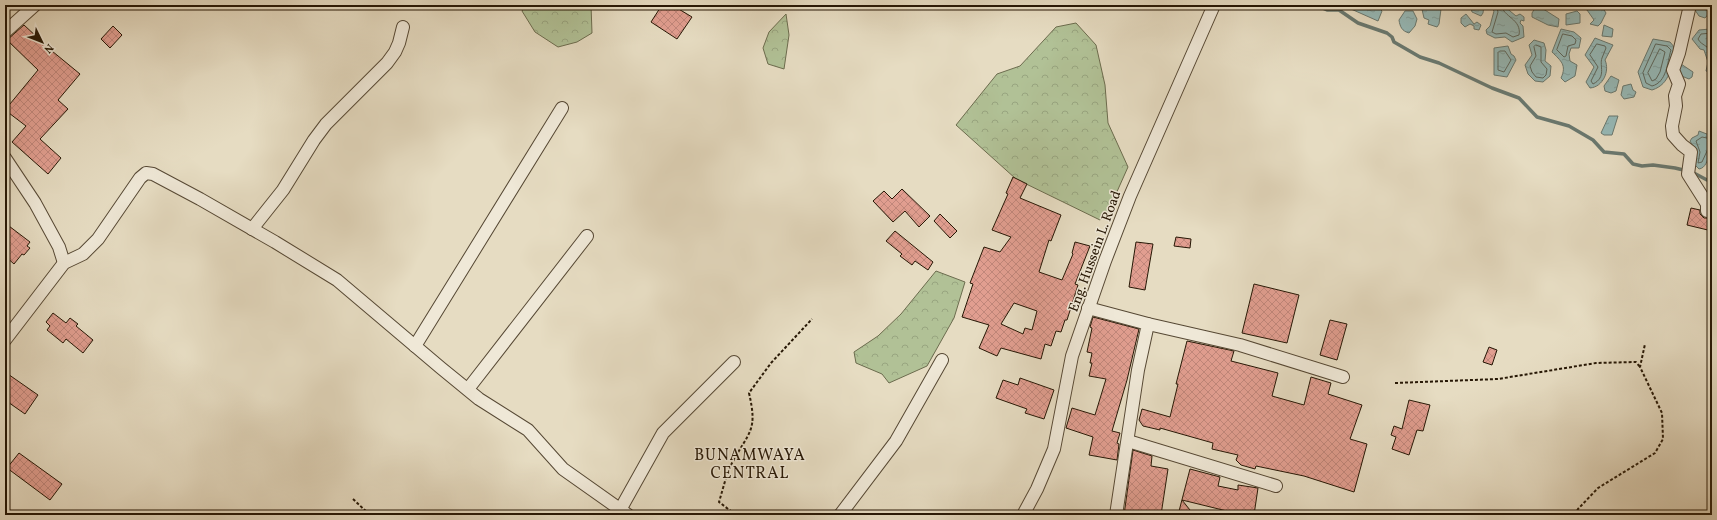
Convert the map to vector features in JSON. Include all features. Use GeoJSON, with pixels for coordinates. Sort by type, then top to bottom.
{"type":"FeatureCollection","features":[{"type":"Feature","properties":{"kind":"street"},"geometry":{"type":"LineString","coordinates":[[5,32],[35,5]]}},
{"type":"Feature","properties":{"kind":"street","name":"Eng. Hussein L. Road"},"geometry":{"type":"LineString","coordinates":[[1023,515],[1038,488],[1054,449],[1072,356],[1088,308],[1130,196],[1214,5]]}},
{"type":"Feature","properties":{"kind":"street"},"geometry":{"type":"LineString","coordinates":[[1690,5],[1679,53],[1673,70],[1679,84],[1675,96],[1676,106],[1672,126],[1673,135],[1691,152],[1688,174],[1707,204],[1707,211]]}},
{"type":"Feature","properties":{"kind":"street"},"geometry":{"type":"LineString","coordinates":[[252,229],[283,190],[314,140],[326,124],[387,63],[395,52],[403,27]]}},
{"type":"Feature","properties":{"kind":"street"},"geometry":{"type":"LineString","coordinates":[[415,346],[562,108]]}},
{"type":"Feature","properties":{"kind":"street"},"geometry":{"type":"LineString","coordinates":[[6,162],[35,203],[58,247],[64,263]]}},
{"type":"Feature","properties":{"kind":"street"},"geometry":{"type":"LineString","coordinates":[[5,340],[64,263],[83,254],[93,244],[109,224],[140,178],[146,173],[154,174],[167,181],[321,269],[337,280],[468,389],[528,430],[563,469],[621,513],[663,433],[734,362]]}},
{"type":"Feature","properties":{"kind":"street"},"geometry":{"type":"LineString","coordinates":[[468,389],[587,236]]}},
{"type":"Feature","properties":{"kind":"street"},"geometry":{"type":"LineString","coordinates":[[1088,308],[1148,324],[1240,345],[1342,377]]}},
{"type":"Feature","properties":{"kind":"street"},"geometry":{"type":"LineString","coordinates":[[1116,515],[1138,370],[1148,324]]}},
{"type":"Feature","properties":{"kind":"street"},"geometry":{"type":"LineString","coordinates":[[840,515],[896,441],[942,360]]}},
{"type":"Feature","properties":{"kind":"street"},"geometry":{"type":"LineString","coordinates":[[1128,441],[1276,486]]}},
{"type":"Feature","properties":{"kind":"path"},"geometry":{"type":"LineString","coordinates":[[736,515],[719,502],[732,464],[753,429],[754,412],[749,393],[771,363],[812,319]]}},
{"type":"Feature","properties":{"kind":"path"},"geometry":{"type":"LineString","coordinates":[[1640,367],[1645,344]]}},
{"type":"Feature","properties":{"kind":"path"},"geometry":{"type":"LineString","coordinates":[[1395,383],[1498,379],[1596,363],[1636,362],[1640,367],[1662,413],[1663,439],[1655,452],[1598,488],[1578,509],[1575,515]]}},
{"type":"Feature","properties":{"kind":"path"},"geometry":{"type":"LineString","coordinates":[[353,500],[370,515]]}},
{"type":"Feature","properties":{"kind":"green space"},"geometry":{"type":"Polygon","coordinates":[[[525,5],[591,5],[592,33],[577,42],[558,47],[535,32],[522,11],[525,5]]]}},
{"type":"Feature","properties":{"kind":"green space"},"geometry":{"type":"Polygon","coordinates":[[[786,14],[789,35],[784,69],[768,64],[763,48],[769,32],[786,14]]]}},
{"type":"Feature","properties":{"kind":"green space"},"geometry":{"type":"Polygon","coordinates":[[[1076,23],[1096,45],[1105,85],[1108,123],[1128,167],[1107,214],[1100,220],[1016,179],[956,125],[997,74],[1020,66],[1056,27],[1076,23]]]}},
{"type":"Feature","properties":{"kind":"green space"},"geometry":{"type":"Polygon","coordinates":[[[936,271],[965,282],[954,318],[927,366],[889,383],[882,374],[856,363],[854,352],[878,336],[901,314],[936,271]]]}},
{"type":"Feature","properties":{"kind":"water"},"geometry":{"type":"Polygon","coordinates":[[[1342,5],[1376,5],[1382,11],[1378,21],[1342,5]]]}},
{"type":"Feature","properties":{"kind":"water"},"geometry":{"type":"Polygon","coordinates":[[[1421,5],[1444,5],[1441,9],[1439,24],[1437,27],[1428,24],[1429,20],[1424,18],[1421,5]]]}},
{"type":"Feature","properties":{"kind":"water"},"geometry":{"type":"Polygon","coordinates":[[[1470,5],[1484,5],[1481,16],[1472,12],[1470,5]]]}},
{"type":"Feature","properties":{"kind":"water"},"geometry":{"type":"Polygon","coordinates":[[[1494,5],[1499,7],[1504,6],[1516,16],[1520,14],[1524,17],[1524,21],[1521,20],[1520,23],[1523,26],[1524,37],[1512,42],[1505,37],[1495,38],[1487,34],[1486,30],[1490,26],[1494,11],[1491,7],[1494,5]]]}},
{"type":"Feature","properties":{"kind":"water"},"geometry":{"type":"Polygon","coordinates":[[[1537,5],[1559,19],[1558,27],[1548,25],[1532,17],[1532,13],[1537,5]]]}},
{"type":"Feature","properties":{"kind":"water"},"geometry":{"type":"Polygon","coordinates":[[[1580,5],[1601,5],[1606,13],[1598,26],[1590,24],[1594,20],[1587,10],[1580,5]]]}},
{"type":"Feature","properties":{"kind":"water"},"geometry":{"type":"Polygon","coordinates":[[[1697,5],[1710,5],[1712,10],[1705,18],[1699,16],[1695,10],[1697,5]]]}},
{"type":"Feature","properties":{"kind":"water"},"geometry":{"type":"Polygon","coordinates":[[[1405,11],[1413,11],[1417,19],[1415,26],[1409,33],[1403,30],[1399,22],[1405,11]]]}},
{"type":"Feature","properties":{"kind":"water"},"geometry":{"type":"Polygon","coordinates":[[[1577,11],[1580,14],[1580,23],[1566,25],[1566,14],[1577,11]]]}},
{"type":"Feature","properties":{"kind":"water"},"geometry":{"type":"Polygon","coordinates":[[[1466,14],[1474,24],[1477,22],[1481,25],[1479,30],[1474,29],[1474,26],[1470,24],[1465,27],[1461,23],[1461,18],[1466,14]]]}},
{"type":"Feature","properties":{"kind":"water"},"geometry":{"type":"Polygon","coordinates":[[[1604,25],[1613,29],[1612,37],[1602,36],[1604,25]]]}},
{"type":"Feature","properties":{"kind":"water"},"geometry":{"type":"Polygon","coordinates":[[[1561,29],[1574,32],[1581,38],[1579,48],[1571,48],[1569,54],[1570,61],[1577,65],[1575,76],[1565,82],[1561,78],[1563,74],[1563,66],[1552,52],[1561,29]]]}},
{"type":"Feature","properties":{"kind":"water"},"geometry":{"type":"Polygon","coordinates":[[[1699,30],[1712,30],[1712,73],[1706,71],[1708,62],[1704,50],[1700,49],[1692,39],[1699,30]]]}},
{"type":"Feature","properties":{"kind":"water"},"geometry":{"type":"Polygon","coordinates":[[[1595,38],[1613,45],[1605,60],[1607,69],[1602,82],[1595,87],[1590,88],[1586,82],[1594,67],[1585,55],[1595,38]]]}},
{"type":"Feature","properties":{"kind":"water"},"geometry":{"type":"Polygon","coordinates":[[[1653,39],[1670,42],[1675,48],[1667,79],[1652,90],[1643,87],[1638,72],[1653,39]]]}},
{"type":"Feature","properties":{"kind":"water"},"geometry":{"type":"Polygon","coordinates":[[[1534,40],[1544,43],[1546,50],[1545,61],[1551,66],[1550,76],[1543,82],[1535,81],[1528,74],[1525,65],[1532,55],[1529,45],[1534,40]]]}},
{"type":"Feature","properties":{"kind":"water"},"geometry":{"type":"Polygon","coordinates":[[[1508,46],[1511,54],[1516,60],[1507,77],[1494,75],[1494,48],[1508,46]]]}},
{"type":"Feature","properties":{"kind":"water"},"geometry":{"type":"Polygon","coordinates":[[[1681,64],[1693,72],[1692,77],[1689,79],[1679,75],[1675,68],[1681,64]]]}},
{"type":"Feature","properties":{"kind":"water"},"geometry":{"type":"Polygon","coordinates":[[[1611,76],[1619,80],[1616,91],[1611,93],[1605,91],[1604,86],[1611,76]]]}},
{"type":"Feature","properties":{"kind":"water"},"geometry":{"type":"Polygon","coordinates":[[[1631,84],[1633,90],[1636,92],[1634,97],[1624,99],[1621,95],[1623,86],[1631,84]]]}},
{"type":"Feature","properties":{"kind":"water"},"geometry":{"type":"Polygon","coordinates":[[[1609,116],[1618,116],[1612,135],[1604,135],[1601,133],[1609,116]]]}},
{"type":"Feature","properties":{"kind":"water"},"geometry":{"type":"Polygon","coordinates":[[[1699,131],[1712,136],[1712,154],[1710,154],[1705,165],[1699,169],[1695,165],[1696,152],[1690,141],[1698,135],[1699,131]]]}},
{"type":"Feature","properties":{"kind":"building"},"geometry":{"type":"Polygon","coordinates":[[[662,5],[672,5],[692,17],[677,39],[651,22],[662,5]]]}},
{"type":"Feature","properties":{"kind":"building"},"geometry":{"type":"Polygon","coordinates":[[[24,25],[80,74],[58,100],[68,109],[40,139],[61,158],[48,174],[12,142],[26,126],[5,110],[38,70],[7,40],[24,25]]]}},
{"type":"Feature","properties":{"kind":"building"},"geometry":{"type":"Polygon","coordinates":[[[113,26],[122,35],[110,48],[101,39],[113,26]]]}},
{"type":"Feature","properties":{"kind":"building"},"geometry":{"type":"Polygon","coordinates":[[[1013,177],[1027,184],[1020,198],[1061,215],[1051,241],[1049,240],[1039,272],[1062,280],[1073,254],[1075,242],[1090,246],[1075,284],[1078,285],[1067,320],[1065,320],[1061,332],[1056,331],[1051,346],[1045,344],[1041,359],[1001,348],[997,356],[979,348],[989,325],[962,317],[973,284],[970,283],[984,247],[1000,252],[1011,237],[992,230],[1008,194],[1006,193],[1013,177]],[[1014,303],[1001,324],[1023,334],[1025,328],[1032,330],[1037,311],[1014,303]]]}},
{"type":"Feature","properties":{"kind":"building"},"geometry":{"type":"Polygon","coordinates":[[[902,189],[930,216],[919,227],[905,211],[893,222],[873,201],[884,191],[892,199],[902,189]]]}},
{"type":"Feature","properties":{"kind":"building"},"geometry":{"type":"Polygon","coordinates":[[[1691,208],[1700,210],[1700,214],[1704,218],[1712,216],[1712,231],[1687,225],[1691,208]]]}},
{"type":"Feature","properties":{"kind":"building"},"geometry":{"type":"Polygon","coordinates":[[[940,214],[957,231],[950,238],[934,221],[940,214]]]}},
{"type":"Feature","properties":{"kind":"building"},"geometry":{"type":"Polygon","coordinates":[[[5,223],[30,242],[27,246],[30,248],[24,255],[22,254],[14,264],[5,256],[5,223]]]}},
{"type":"Feature","properties":{"kind":"building"},"geometry":{"type":"Polygon","coordinates":[[[895,231],[933,262],[928,270],[915,261],[912,265],[900,256],[902,254],[886,241],[895,231]]]}},
{"type":"Feature","properties":{"kind":"building"},"geometry":{"type":"Polygon","coordinates":[[[1176,237],[1191,239],[1190,248],[1174,246],[1176,237]]]}},
{"type":"Feature","properties":{"kind":"building"},"geometry":{"type":"Polygon","coordinates":[[[1136,242],[1153,244],[1145,290],[1129,287],[1136,242]]]}},
{"type":"Feature","properties":{"kind":"building"},"geometry":{"type":"Polygon","coordinates":[[[1254,284],[1299,295],[1287,343],[1242,333],[1254,284]]]}},
{"type":"Feature","properties":{"kind":"building"},"geometry":{"type":"Polygon","coordinates":[[[53,313],[66,323],[70,318],[78,324],[76,326],[93,340],[83,353],[66,339],[63,343],[47,330],[50,326],[46,322],[53,313]]]}},
{"type":"Feature","properties":{"kind":"building"},"geometry":{"type":"Polygon","coordinates":[[[1093,317],[1139,329],[1127,380],[1112,431],[1120,433],[1117,443],[1119,444],[1117,460],[1089,455],[1093,437],[1066,428],[1072,408],[1095,415],[1106,379],[1089,376],[1092,363],[1090,363],[1092,353],[1087,352],[1092,328],[1090,327],[1093,317]]]}},
{"type":"Feature","properties":{"kind":"building"},"geometry":{"type":"Polygon","coordinates":[[[1330,320],[1347,324],[1337,360],[1320,355],[1330,320]]]}},
{"type":"Feature","properties":{"kind":"building"},"geometry":{"type":"Polygon","coordinates":[[[1187,341],[1234,351],[1231,361],[1278,373],[1272,396],[1304,405],[1311,377],[1331,383],[1328,394],[1362,405],[1350,439],[1367,444],[1354,492],[1304,476],[1256,466],[1255,469],[1241,465],[1236,460],[1238,455],[1212,449],[1213,443],[1160,428],[1160,430],[1143,426],[1139,420],[1142,409],[1170,417],[1178,384],[1176,384],[1187,341]]]}},
{"type":"Feature","properties":{"kind":"building"},"geometry":{"type":"Polygon","coordinates":[[[1489,347],[1497,350],[1492,365],[1483,362],[1489,347]]]}},
{"type":"Feature","properties":{"kind":"building"},"geometry":{"type":"Polygon","coordinates":[[[5,372],[38,395],[25,414],[5,400],[5,372]]]}},
{"type":"Feature","properties":{"kind":"building"},"geometry":{"type":"Polygon","coordinates":[[[1020,378],[1054,390],[1044,419],[1025,413],[1027,409],[996,398],[1003,380],[1018,385],[1020,378]]]}},
{"type":"Feature","properties":{"kind":"building"},"geometry":{"type":"Polygon","coordinates":[[[1409,400],[1430,405],[1423,431],[1417,430],[1409,455],[1392,449],[1396,437],[1391,435],[1394,426],[1402,429],[1409,400]]]}},
{"type":"Feature","properties":{"kind":"building"},"geometry":{"type":"Polygon","coordinates":[[[1133,450],[1152,456],[1151,466],[1168,469],[1161,515],[1124,515],[1133,450]]]}},
{"type":"Feature","properties":{"kind":"building"},"geometry":{"type":"Polygon","coordinates":[[[19,453],[62,484],[50,500],[7,468],[19,453]]]}},
{"type":"Feature","properties":{"kind":"building"},"geometry":{"type":"Polygon","coordinates":[[[1190,469],[1220,477],[1218,486],[1238,490],[1238,485],[1258,488],[1254,515],[1230,515],[1231,512],[1182,500],[1194,515],[1178,515],[1190,469]]]}},
{"type":"Feature","properties":{"kind":"waterway"},"geometry":{"type":"LineString","coordinates":[[1303,5],[1311,8],[1318,6],[1327,10],[1339,10],[1358,23],[1387,33],[1392,37],[1394,42],[1420,57],[1439,63],[1492,88],[1519,98],[1537,117],[1569,126],[1593,140],[1604,152],[1624,154],[1633,164],[1675,168],[1692,172],[1712,181]]}},
{"type":"Feature","properties":{"kind":"district","name":"BUNAMWAYA CENTRAL"},"geometry":{"type":"Point","coordinates":[750,463]}}]}
